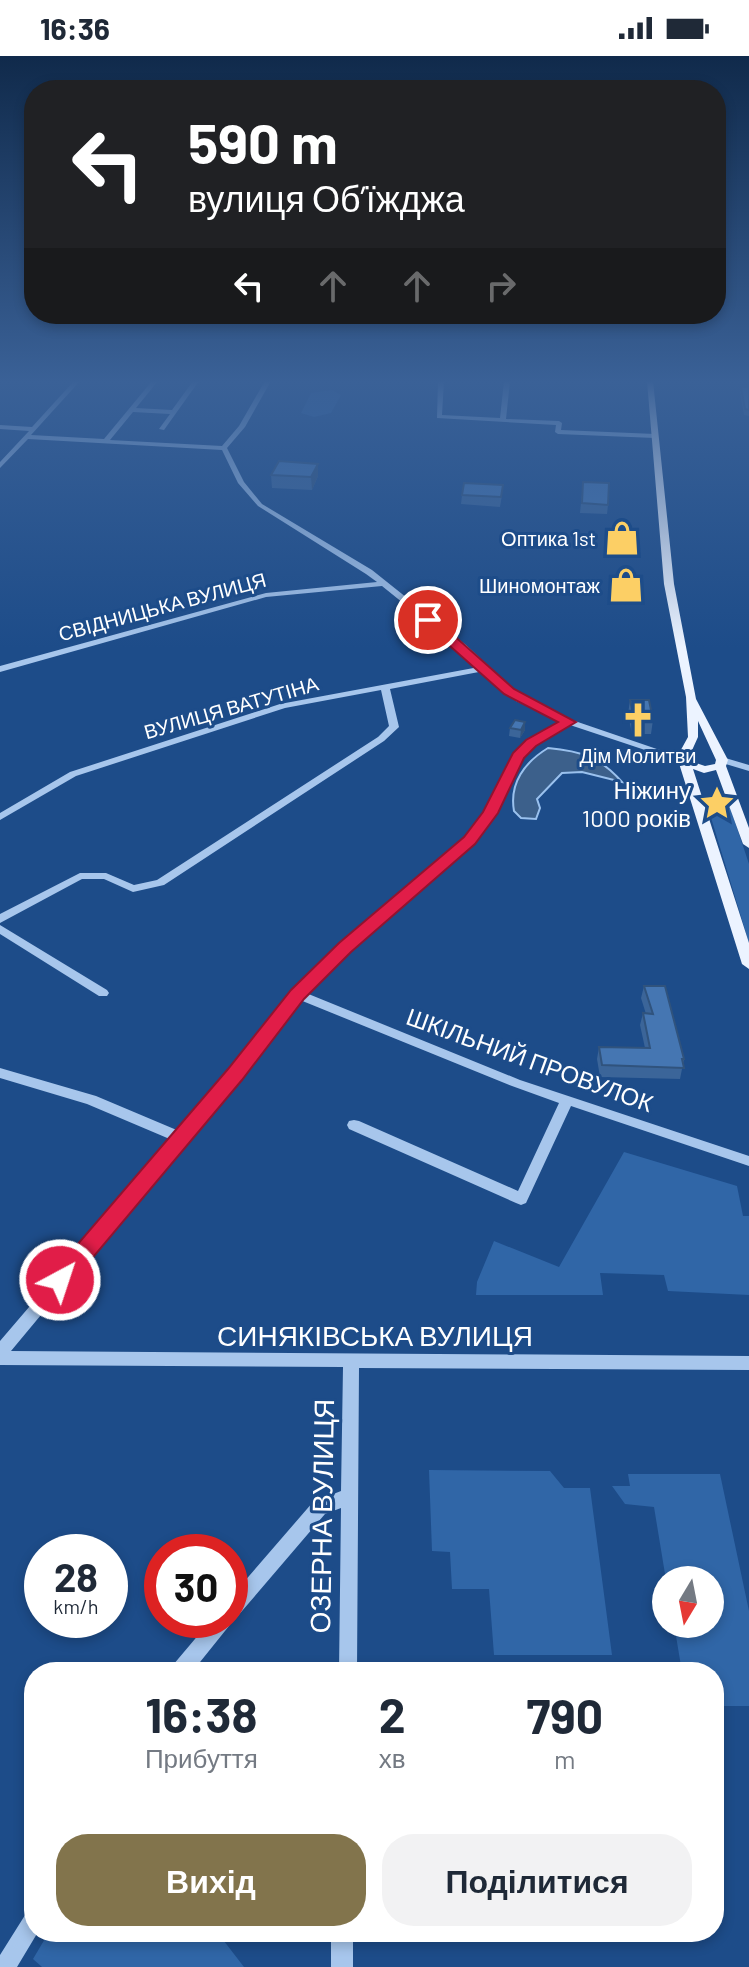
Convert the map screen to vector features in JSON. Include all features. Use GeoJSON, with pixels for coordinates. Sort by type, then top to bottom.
{"type":"FeatureCollection","features":[{"type":"Feature","properties":{"kind":"main road"},"geometry":{"type":"LineString","coordinates":[[658,470],[671,597],[691,697],[693,737],[686,757],[749,964]]}},
{"type":"Feature","properties":{"kind":"main road"},"geometry":{"type":"LineString","coordinates":[[691,697],[719,761],[749,844]]}},
{"type":"Feature","properties":{"kind":"main road"},"geometry":{"type":"LineString","coordinates":[[686,757],[701,749],[719,761]]}},
{"type":"Feature","properties":{"kind":"main road"},"geometry":{"type":"LineString","coordinates":[[686,757],[704,770],[719,761]]}},
{"type":"Feature","properties":{"kind":"street"},"geometry":{"type":"LineString","coordinates":[[236,470],[251,497],[382,584],[519,699],[569,722],[686,757]]}},
{"type":"Feature","properties":{"kind":"street","name":"СВІДНИЦЬКА ВУЛИЦЯ"},"geometry":{"type":"LineString","coordinates":[[0,669],[266,595],[382,584]]}},
{"type":"Feature","properties":{"kind":"street","name":"ВУЛИЦЯ ВАТУТІНА"},"geometry":{"type":"LineString","coordinates":[[0,817],[73,774],[283,706],[485,668]]}},
{"type":"Feature","properties":{"kind":"street"},"geometry":{"type":"LineString","coordinates":[[0,919],[80,876],[106,876],[126,887],[140,889],[179,872],[381,739],[394,727],[385,687]]}},
{"type":"Feature","properties":{"kind":"street"},"geometry":{"type":"LineString","coordinates":[[0,1352],[298,994],[345,947],[470,841],[490,813],[518,756],[531,743],[569,722]]}},
{"type":"Feature","properties":{"kind":"street"},"geometry":{"type":"LineString","coordinates":[[719,761],[748,767]]}},
{"type":"Feature","properties":{"kind":"street"},"geometry":{"type":"LineString","coordinates":[[0,929],[103,993]]}},
{"type":"Feature","properties":{"kind":"street","name":"ШКІЛЬНИЙ ПРОВУЛОК"},"geometry":{"type":"LineString","coordinates":[[298,994],[516,1083],[749,1161]]}},
{"type":"Feature","properties":{"kind":"street"},"geometry":{"type":"LineString","coordinates":[[0,1073],[91,1100],[181,1138]]}},
{"type":"Feature","properties":{"kind":"street"},"geometry":{"type":"LineString","coordinates":[[354,1125],[521,1199],[567,1100]]}},
{"type":"Feature","properties":{"kind":"street","name":"СИНЯКІВСЬКА ВУЛИЦЯ"},"geometry":{"type":"LineString","coordinates":[[0,1358],[749,1363]]}},
{"type":"Feature","properties":{"kind":"street","name":"ОЗЕРНА ВУЛИЦЯ"},"geometry":{"type":"LineString","coordinates":[[348,1662],[351,1360]]}},
{"type":"Feature","properties":{"kind":"street"},"geometry":{"type":"LineString","coordinates":[[248,1591],[319,1508],[349,1497]]}},
{"type":"Feature","properties":{"kind":"street"},"geometry":{"type":"LineString","coordinates":[[188,1662],[208,1638]]}},
{"type":"Feature","properties":{"kind":"street"},"geometry":{"type":"LineString","coordinates":[[5,1967],[24,1936]]}},
{"type":"Feature","properties":{"kind":"street"},"geometry":{"type":"LineString","coordinates":[[342,1942],[342,1967]]}},
{"type":"Feature","properties":{"kind":"shaded area"},"geometry":{"type":"Polygon","coordinates":[[[548,748],[570,751],[598,761],[622,782],[582,772],[562,773],[537,799],[540,808],[536,819],[521,818],[514,811],[516,782],[532,760],[548,748]]]}},
{"type":"Feature","properties":{"kind":"shaded area"},"geometry":{"type":"Polygon","coordinates":[[[714,796],[728,801],[749,864],[749,943],[706,801],[714,796]]]}},
{"type":"Feature","properties":{"kind":"shaded area"},"geometry":{"type":"Polygon","coordinates":[[[624,1152],[737,1186],[743,1216],[749,1216],[749,1295],[668,1291],[664,1275],[600,1273],[603,1295],[476,1295],[477,1282],[494,1241],[559,1267],[624,1152]]]}},
{"type":"Feature","properties":{"kind":"shaded area"},"geometry":{"type":"Polygon","coordinates":[[[429,1470],[550,1471],[564,1488],[590,1488],[612,1655],[494,1655],[489,1589],[452,1589],[450,1552],[432,1551],[429,1470]]]}},
{"type":"Feature","properties":{"kind":"shaded area"},"geometry":{"type":"Polygon","coordinates":[[[628,1474],[720,1474],[749,1611],[749,1706],[724,1706],[724,1662],[680,1662],[676,1638],[724,1638],[724,1566],[664,1566],[654,1507],[625,1504],[612,1486],[630,1486],[628,1474]]]}},
{"type":"Feature","properties":{"kind":"shaded area"},"geometry":{"type":"Polygon","coordinates":[[[43,1942],[225,1942],[244,1967],[42,1967],[33,1959],[43,1942]]]}},
{"type":"Feature","properties":{"kind":"building"},"geometry":{"type":"Polygon","coordinates":[[[274,470],[315,470],[311,477],[271,475],[274,470]]]}},
{"type":"Feature","properties":{"kind":"building"},"geometry":{"type":"Polygon","coordinates":[[[583,482],[609,483],[608,505],[582,503],[583,482]]]}},
{"type":"Feature","properties":{"kind":"building"},"geometry":{"type":"Polygon","coordinates":[[[464,483],[503,485],[501,497],[462,495],[464,483]]]}},
{"type":"Feature","properties":{"kind":"building"},"geometry":{"type":"Polygon","coordinates":[[[630,700],[649,700],[653,720],[634,719],[630,700]]]}},
{"type":"Feature","properties":{"kind":"building"},"geometry":{"type":"Polygon","coordinates":[[[515,720],[525,722],[521,730],[510,728],[515,720]]]}},
{"type":"Feature","properties":{"kind":"building"},"geometry":{"type":"Polygon","coordinates":[[[644,986],[665,986],[684,1068],[602,1065],[599,1047],[650,1048],[643,1013],[653,1014],[644,986]]]}},
{"type":"Feature","properties":{"kind":"place","name":"Оптика 1st"},"geometry":{"type":"Point","coordinates":[622,538]}},
{"type":"Feature","properties":{"kind":"place","name":"Шиномонтаж"},"geometry":{"type":"Point","coordinates":[626,585]}},
{"type":"Feature","properties":{"kind":"place","name":"Дім Молитви"},"geometry":{"type":"Point","coordinates":[638,720]}},
{"type":"Feature","properties":{"kind":"place","name":"Ніжину 1000 років"},"geometry":{"type":"Point","coordinates":[717,803]}},
{"type":"Feature","properties":{"kind":"route"},"geometry":{"type":"LineString","coordinates":[[60,1280],[235,1074],[298,994],[345,947],[470,841],[490,813],[518,756],[541,736],[569,722],[536,708],[509,691],[463,647],[428,620]]}}]}
